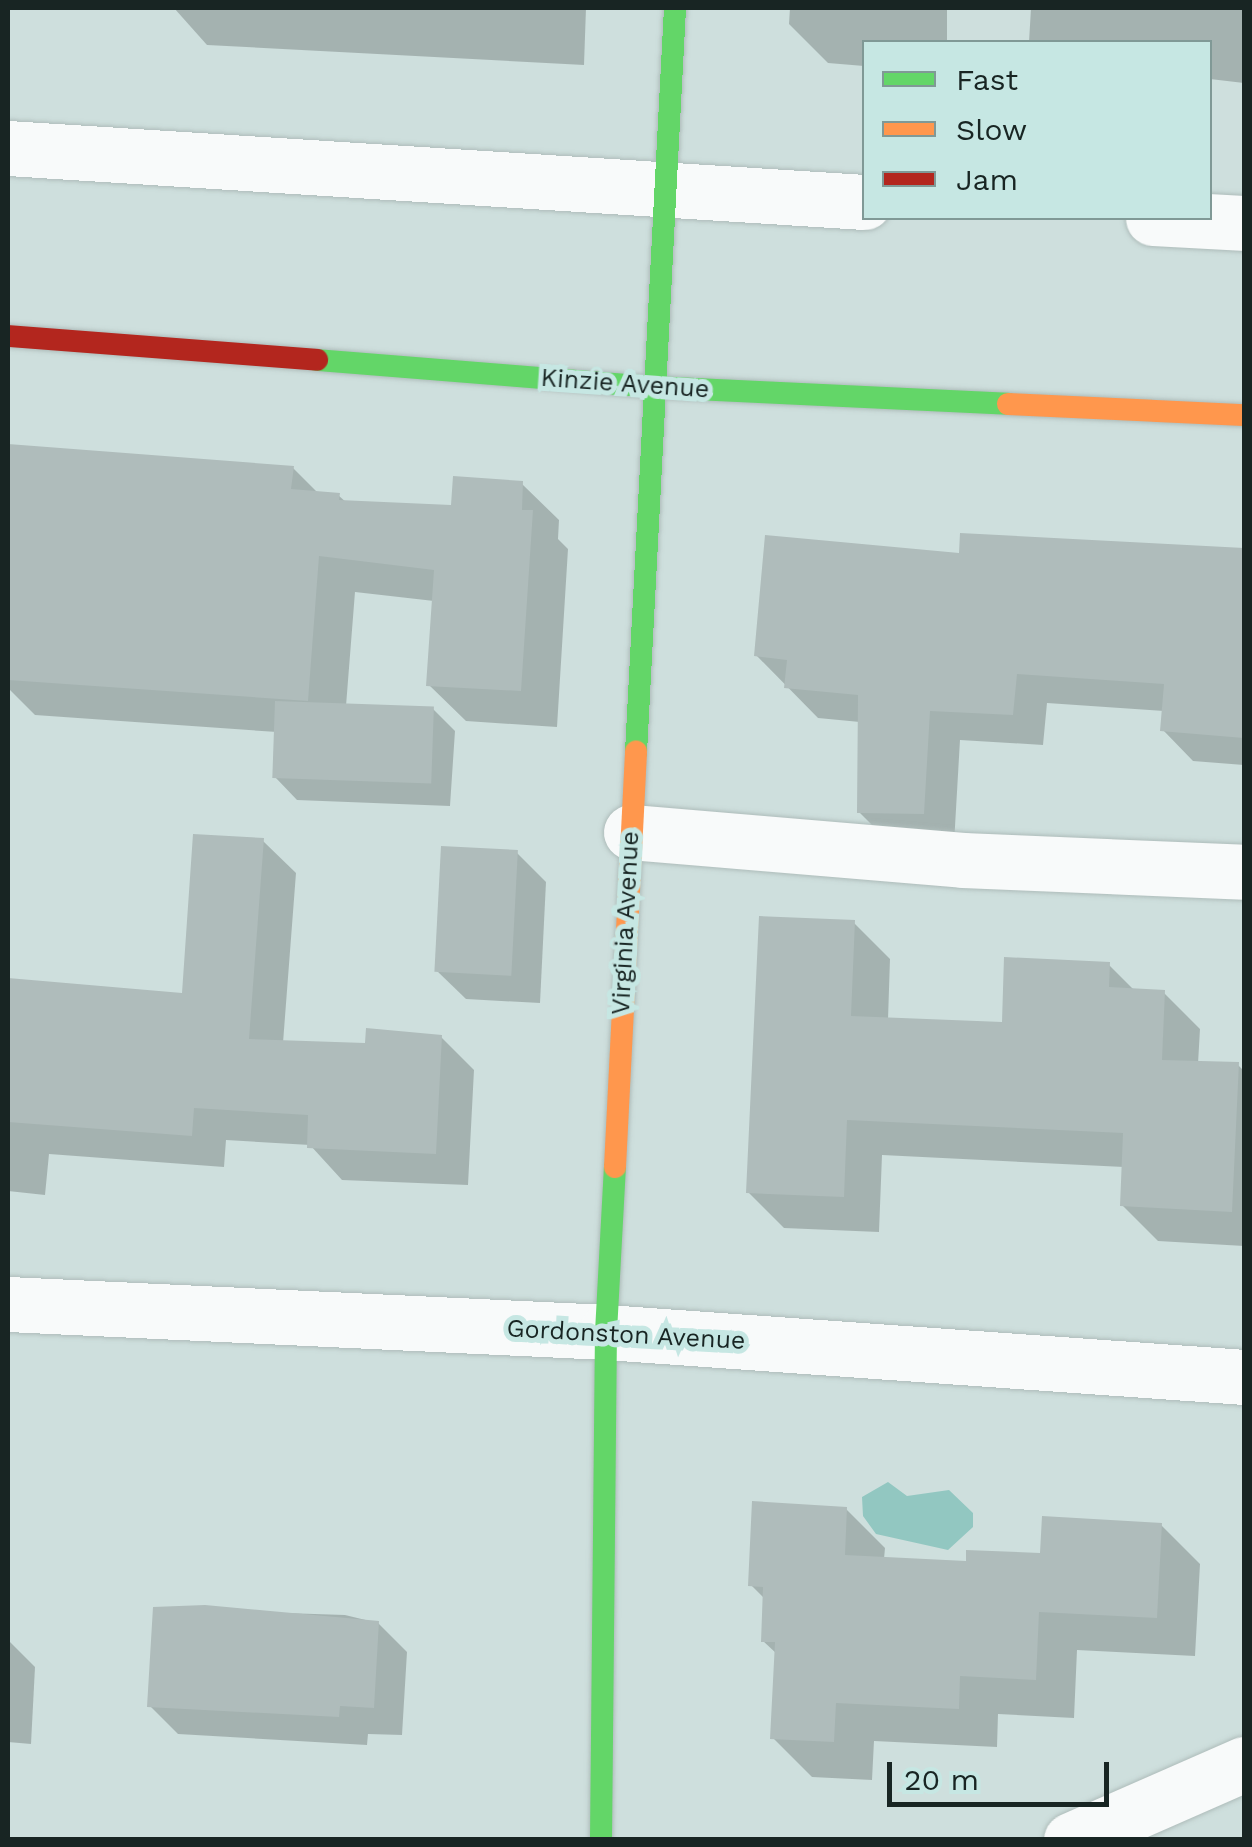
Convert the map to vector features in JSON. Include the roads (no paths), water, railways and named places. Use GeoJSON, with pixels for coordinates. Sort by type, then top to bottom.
{"type":"FeatureCollection","features":[{"type":"Feature","properties":{"kind":"street","name":"Virginia Avenue"},"geometry":{"type":"LineString","coordinates":[[602,1840],[606,1332],[662,192],[675,8]]}},
{"type":"Feature","properties":{"kind":"street"},"geometry":{"type":"LineString","coordinates":[[8,148],[862,202]]}},
{"type":"Feature","properties":{"kind":"street"},"geometry":{"type":"LineString","coordinates":[[1198,220],[1244,222]]}},
{"type":"Feature","properties":{"kind":"street","name":"Kinzie Avenue"},"geometry":{"type":"LineString","coordinates":[[8,336],[653,387],[1244,414]]}},
{"type":"Feature","properties":{"kind":"street"},"geometry":{"type":"LineString","coordinates":[[631,832],[963,860],[1244,872]]}},
{"type":"Feature","properties":{"kind":"street","name":"Gordonston Avenue"},"geometry":{"type":"LineString","coordinates":[[8,1304],[606,1332],[1244,1377]]}},
{"type":"Feature","properties":{"kind":"street"},"geometry":{"type":"LineString","coordinates":[[1071,1840],[1244,1764]]}},
{"type":"Feature","properties":{"kind":"water"},"geometry":{"type":"Polygon","coordinates":[[[888,1482],[907,1496],[949,1490],[973,1513],[973,1527],[948,1550],[876,1534],[863,1516],[862,1497],[888,1482]]]}}]}
